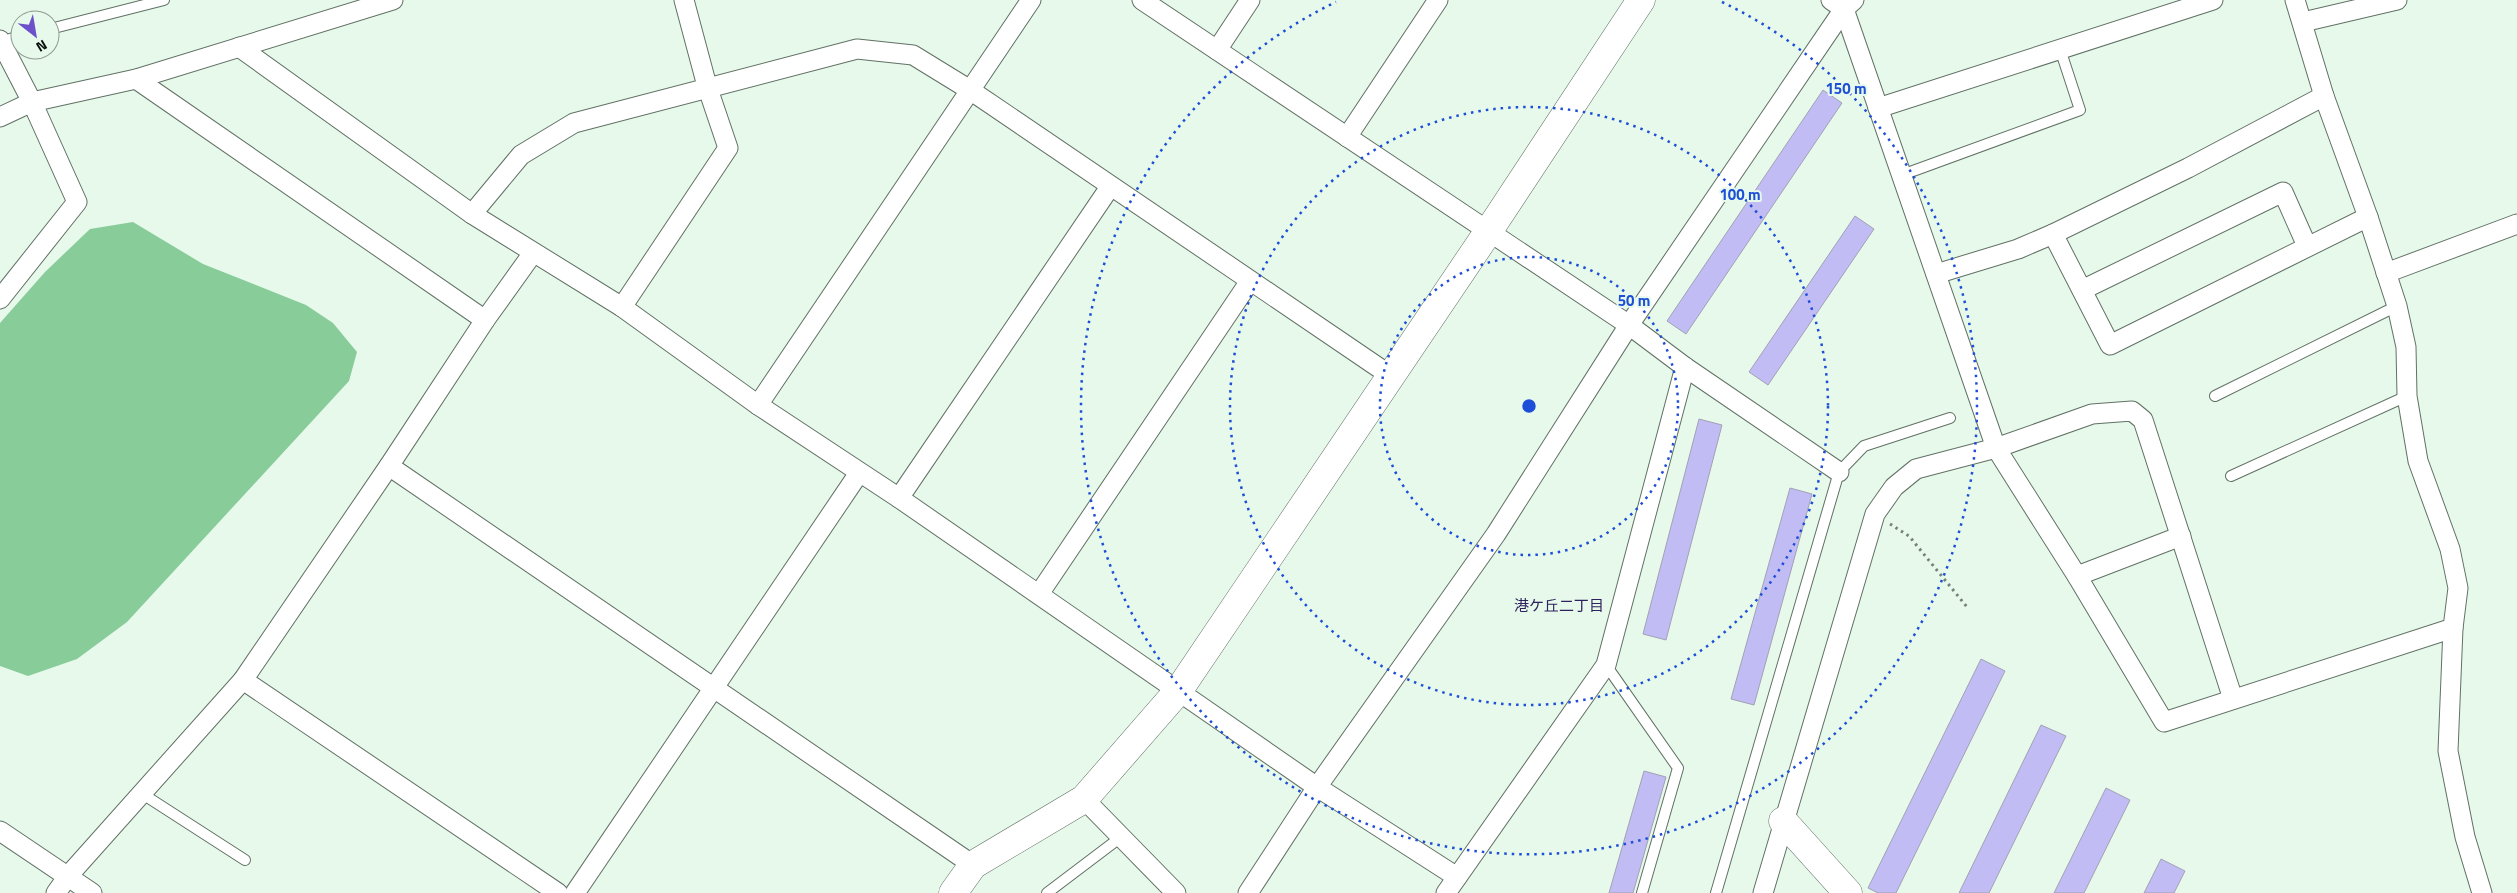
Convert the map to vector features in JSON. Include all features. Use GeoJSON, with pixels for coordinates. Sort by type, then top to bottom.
{"type":"FeatureCollection","features":[{"type":"Feature","properties":{"kind":"street"},"geometry":{"type":"LineString","coordinates":[[0,117],[32,102],[136,78],[239,47],[339,7],[393,0]]}},
{"type":"Feature","properties":{"kind":"street"},"geometry":{"type":"LineString","coordinates":[[622,307],[728,148],[707,86],[684,0]]}},
{"type":"Feature","properties":{"kind":"street"},"geometry":{"type":"LineString","coordinates":[[758,405],[1031,0]]}},
{"type":"Feature","properties":{"kind":"street"},"geometry":{"type":"LineString","coordinates":[[1142,0],[1629,325],[1686,367],[1839,472]]}},
{"type":"Feature","properties":{"kind":"street"},"geometry":{"type":"LineString","coordinates":[[1217,50],[1250,0]]}},
{"type":"Feature","properties":{"kind":"street"},"geometry":{"type":"LineString","coordinates":[[1347,137],[1438,0]]}},
{"type":"Feature","properties":{"kind":"street"},"geometry":{"type":"LineString","coordinates":[[953,893],[973,865],[1084,799],[1179,690],[1488,232],[1641,0]]}},
{"type":"Feature","properties":{"kind":"street"},"geometry":{"type":"LineString","coordinates":[[1878,108],[2060,49],[2184,5],[2213,0]]}},
{"type":"Feature","properties":{"kind":"street"},"geometry":{"type":"LineString","coordinates":[[2296,0],[2304,22],[2324,96],[2368,217],[2397,306],[2406,347],[2407,396],[2418,460],[2450,549],[2458,588],[2453,628],[2448,751],[2465,837],[2482,893]]}},
{"type":"Feature","properties":{"kind":"street"},"geometry":{"type":"LineString","coordinates":[[2304,22],[2396,0]]}},
{"type":"Feature","properties":{"kind":"street"},"geometry":{"type":"LineString","coordinates":[[1843,3],[1996,448],[2077,576],[2164,722],[2453,628]]}},
{"type":"Feature","properties":{"kind":"street"},"geometry":{"type":"LineString","coordinates":[[1248,893],[1317,787],[1496,534],[1629,325],[1843,3]]}},
{"type":"Feature","properties":{"kind":"street"},"geometry":{"type":"LineString","coordinates":[[0,41],[32,102],[77,202],[0,299]]}},
{"type":"Feature","properties":{"kind":"street"},"geometry":{"type":"LineString","coordinates":[[239,47],[472,214],[622,307],[758,405],[899,498],[1317,787],[1457,877]]}},
{"type":"Feature","properties":{"kind":"street"},"geometry":{"type":"LineString","coordinates":[[472,214],[521,154],[574,123],[707,86],[857,49],[913,55],[970,90],[1110,187],[1391,376]]}},
{"type":"Feature","properties":{"kind":"street"},"geometry":{"type":"LineString","coordinates":[[136,78],[485,320]]}},
{"type":"Feature","properties":{"kind":"street"},"geometry":{"type":"LineString","coordinates":[[1936,274],[2018,249],[2053,234],[2188,168],[2324,96]]}},
{"type":"Feature","properties":{"kind":"street"},"geometry":{"type":"LineString","coordinates":[[899,498],[1110,187]]}},
{"type":"Feature","properties":{"kind":"street"},"geometry":{"type":"LineString","coordinates":[[2082,290],[2283,192],[2307,246]]}},
{"type":"Feature","properties":{"kind":"street"},"geometry":{"type":"LineString","coordinates":[[2053,234],[2110,345],[2368,217]]}},
{"type":"Feature","properties":{"kind":"street"},"geometry":{"type":"LineString","coordinates":[[2386,273],[2517,224]]}},
{"type":"Feature","properties":{"kind":"street"},"geometry":{"type":"LineString","coordinates":[[56,893],[68,876],[242,680],[389,466],[485,320],[533,253]]}},
{"type":"Feature","properties":{"kind":"street"},"geometry":{"type":"LineString","coordinates":[[1039,594],[1250,282]]}},
{"type":"Feature","properties":{"kind":"street"},"geometry":{"type":"LineString","coordinates":[[1446,893],[1606,665],[1686,367]]}},
{"type":"Feature","properties":{"kind":"street"},"geometry":{"type":"LineString","coordinates":[[1763,893],[1875,514],[1894,487],[1916,469],[1996,448],[2092,414],[2132,411],[2144,420],[2234,699]]}},
{"type":"Feature","properties":{"kind":"street"},"geometry":{"type":"LineString","coordinates":[[389,466],[973,865]]}},
{"type":"Feature","properties":{"kind":"street"},"geometry":{"type":"LineString","coordinates":[[575,893],[859,473]]}},
{"type":"Feature","properties":{"kind":"street"},"geometry":{"type":"LineString","coordinates":[[2077,576],[2181,536]]}},
{"type":"Feature","properties":{"kind":"street"},"geometry":{"type":"LineString","coordinates":[[242,680],[558,893]]}},
{"type":"Feature","properties":{"kind":"street"},"geometry":{"type":"LineString","coordinates":[[1084,799],[1176,893]]}},
{"type":"Feature","properties":{"kind":"street"},"geometry":{"type":"LineString","coordinates":[[1783,821],[1848,893]]}},
{"type":"Feature","properties":{"kind":"street"},"geometry":{"type":"LineString","coordinates":[[0,831],[92,893]]}},
{"type":"Feature","properties":{"kind":"lane"},"geometry":{"type":"LineString","coordinates":[[60,26],[164,0]]}},
{"type":"Feature","properties":{"kind":"lane"},"geometry":{"type":"LineString","coordinates":[[1902,175],[2080,110],[2060,49]]}},
{"type":"Feature","properties":{"kind":"lane"},"geometry":{"type":"LineString","coordinates":[[2215,396],[2397,306]]}},
{"type":"Feature","properties":{"kind":"lane"},"geometry":{"type":"LineString","coordinates":[[2231,476],[2407,396]]}},
{"type":"Feature","properties":{"kind":"lane"},"geometry":{"type":"LineString","coordinates":[[1716,893],[1839,472],[1864,446],[1950,418]]}},
{"type":"Feature","properties":{"kind":"lane"},"geometry":{"type":"LineString","coordinates":[[1606,665],[1678,768],[1642,893]]}},
{"type":"Feature","properties":{"kind":"lane"},"geometry":{"type":"LineString","coordinates":[[141,793],[244,860]]}},
{"type":"Feature","properties":{"kind":"lane"},"geometry":{"type":"LineString","coordinates":[[1046,893],[1121,837]]}},
{"type":"Feature","properties":{"kind":"path"},"geometry":{"type":"LineString","coordinates":[[1875,514],[1909,536],[1967,607]]}},
{"type":"Feature","properties":{"kind":"green space"},"geometry":{"type":"Polygon","coordinates":[[[133,222],[203,264],[306,305],[333,323],[357,352],[349,381],[127,622],[77,659],[28,676],[0,666],[0,323],[45,272],[90,229],[133,222]]]}},
{"type":"Feature","properties":{"kind":"building"},"geometry":{"type":"Polygon","coordinates":[[[1823,90],[1842,103],[1686,334],[1667,321],[1823,90]]]}},
{"type":"Feature","properties":{"kind":"building"},"geometry":{"type":"Polygon","coordinates":[[[1855,216],[1874,229],[1768,385],[1749,372],[1855,216]]]}},
{"type":"Feature","properties":{"kind":"building"},"geometry":{"type":"Polygon","coordinates":[[[1699,419],[1722,425],[1666,640],[1643,634],[1699,419]]]}},
{"type":"Feature","properties":{"kind":"building"},"geometry":{"type":"Polygon","coordinates":[[[1790,488],[1812,494],[1754,705],[1731,699],[1790,488]]]}},
{"type":"Feature","properties":{"kind":"building"},"geometry":{"type":"Polygon","coordinates":[[[1981,659],[2005,671],[1896,893],[1878,893],[1868,888],[1981,659]]]}},
{"type":"Feature","properties":{"kind":"building"},"geometry":{"type":"Polygon","coordinates":[[[2041,725],[2066,736],[1989,893],[1959,893],[2041,725]]]}},
{"type":"Feature","properties":{"kind":"building"},"geometry":{"type":"Polygon","coordinates":[[[1644,771],[1666,777],[1633,893],[1609,893],[1644,771]]]}},
{"type":"Feature","properties":{"kind":"building"},"geometry":{"type":"Polygon","coordinates":[[[2106,788],[2130,800],[2084,893],[2054,893],[2106,788]]]}},
{"type":"Feature","properties":{"kind":"building"},"geometry":{"type":"Polygon","coordinates":[[[2161,859],[2185,871],[2174,893],[2144,893],[2161,859]]]}},
{"type":"Feature","properties":{"kind":"district","name":"港ケ丘二丁目"},"geometry":{"type":"Point","coordinates":[1559,605]}}]}
